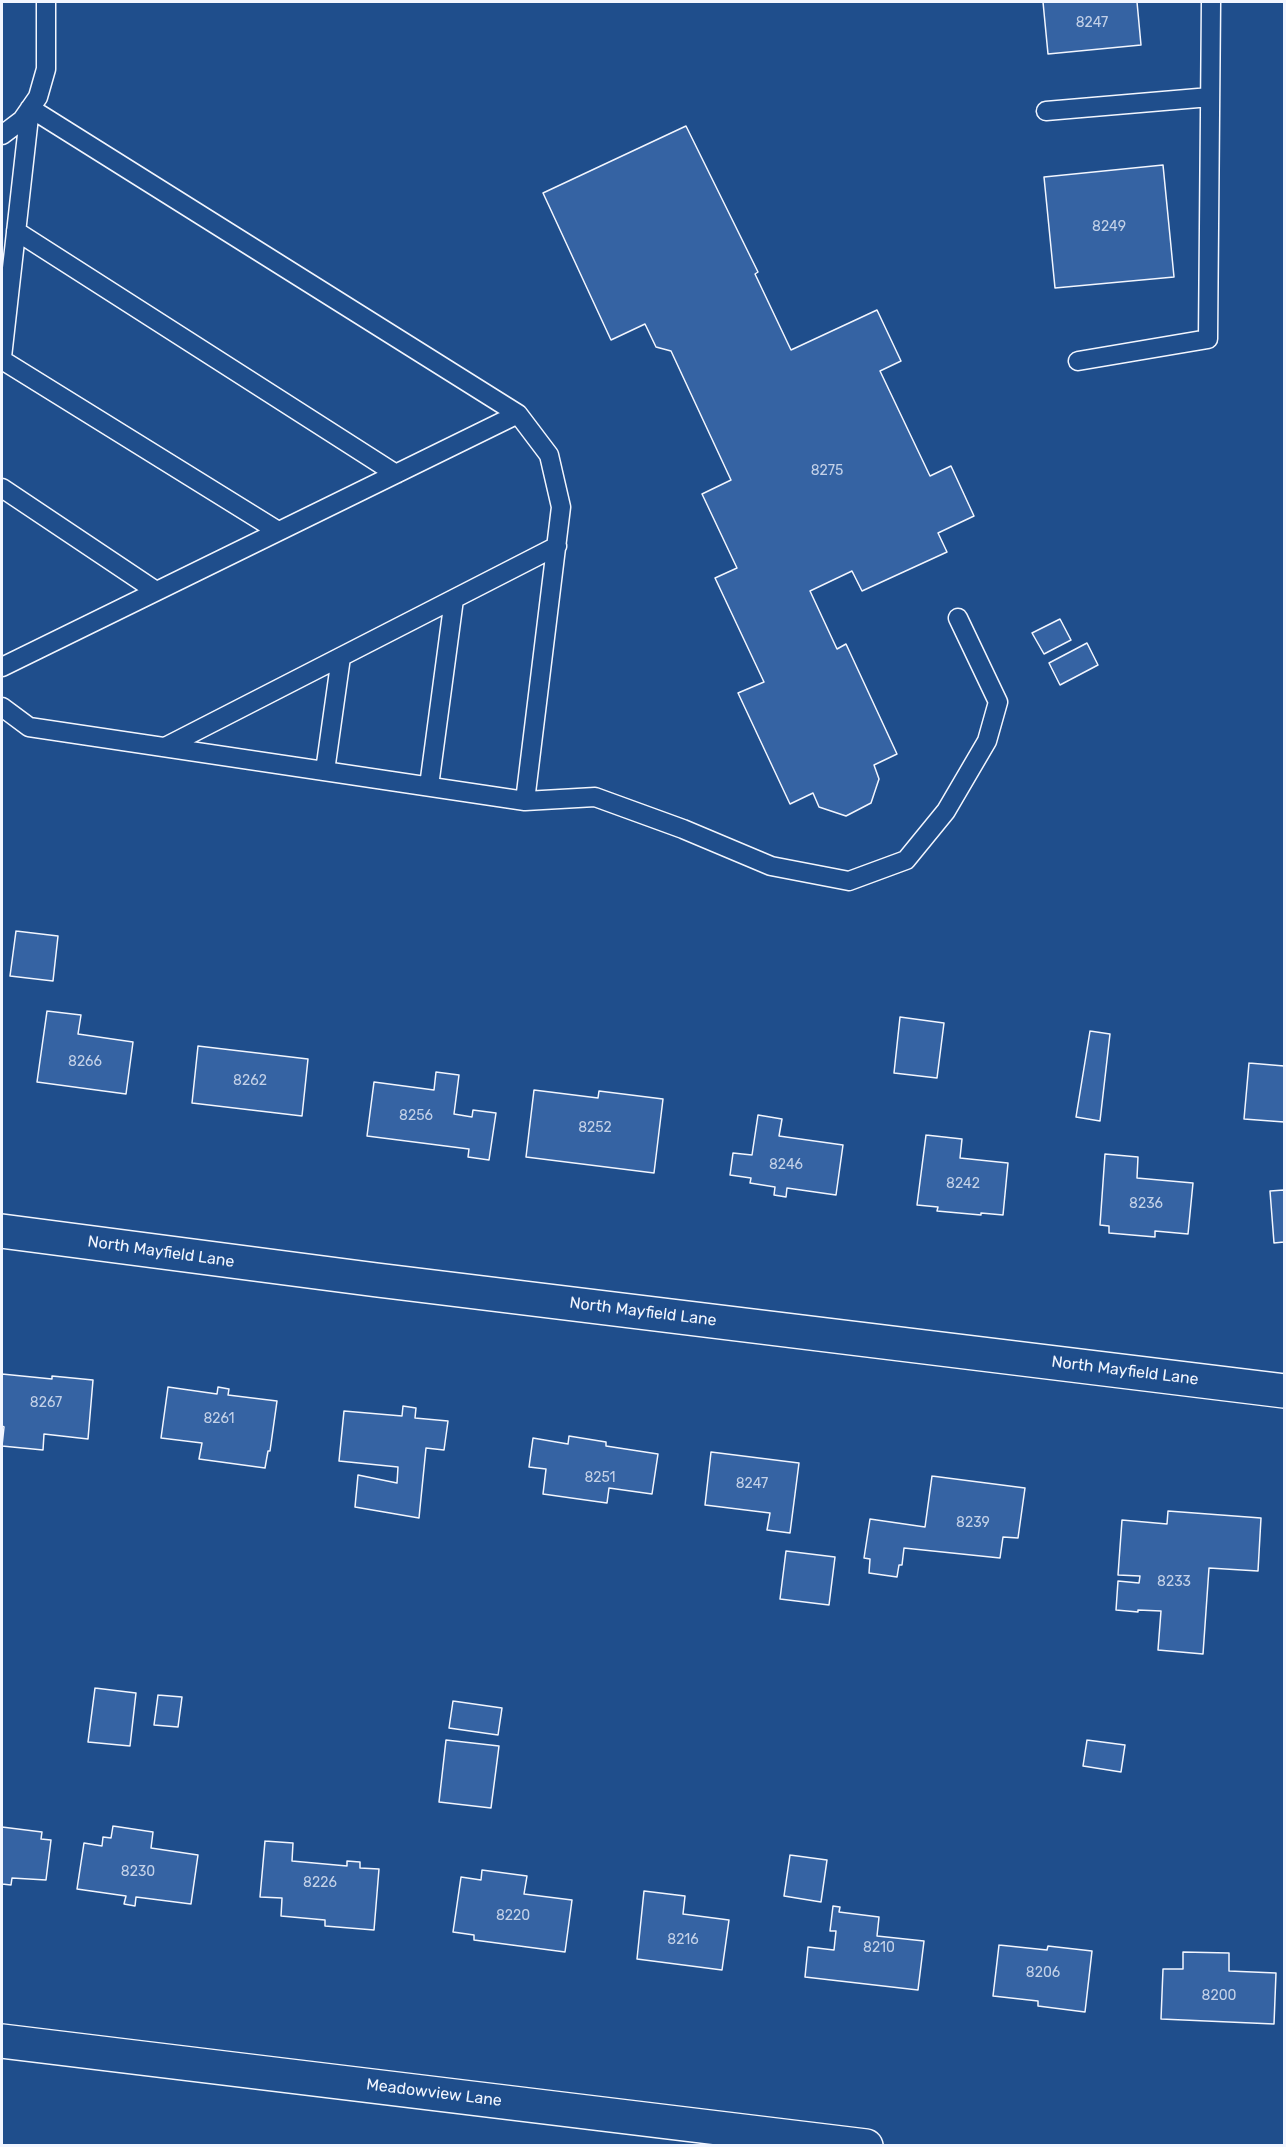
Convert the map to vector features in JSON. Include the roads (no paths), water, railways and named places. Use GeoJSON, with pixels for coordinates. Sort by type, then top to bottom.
{"type":"FeatureCollection","features":[{"type":"Feature","properties":{"kind":"street","name":"North Mayfield Lane"},"geometry":{"type":"LineString","coordinates":[[2,1231],[400,1283],[1284,1391]]}},
{"type":"Feature","properties":{"kind":"street","name":"Meadowview Lane"},"geometry":{"type":"LineString","coordinates":[[2,2041],[866,2145]]}},
{"type":"Feature","properties":{"kind":"lane"},"geometry":{"type":"LineString","coordinates":[[2,135],[22,120],[38,96],[46,69],[46,2]]}},
{"type":"Feature","properties":{"kind":"lane"},"geometry":{"type":"LineString","coordinates":[[1078,361],[1208,339],[1211,2]]}},
{"type":"Feature","properties":{"kind":"lane"},"geometry":{"type":"LineString","coordinates":[[1046,111],[1210,97]]}},
{"type":"Feature","properties":{"kind":"lane"},"geometry":{"type":"LineString","coordinates":[[30,108],[2,359],[278,531]]}},
{"type":"Feature","properties":{"kind":"lane"},"geometry":{"type":"LineString","coordinates":[[30,108],[518,414],[549,455],[561,507],[525,801]]}},
{"type":"Feature","properties":{"kind":"lane"},"geometry":{"type":"LineString","coordinates":[[16,231],[396,474]]}},
{"type":"Feature","properties":{"kind":"lane"},"geometry":{"type":"LineString","coordinates":[[2,667],[518,414]]}},
{"type":"Feature","properties":{"kind":"lane"},"geometry":{"type":"LineString","coordinates":[[2,488],[156,591]]}},
{"type":"Feature","properties":{"kind":"lane"},"geometry":{"type":"LineString","coordinates":[[165,747],[557,546]]}},
{"type":"Feature","properties":{"kind":"lane"},"geometry":{"type":"LineString","coordinates":[[429,786],[454,599]]}},
{"type":"Feature","properties":{"kind":"lane"},"geometry":{"type":"LineString","coordinates":[[2,707],[29,727],[525,801],[595,797],[683,828],[771,866],[849,881],[906,860],[946,811],[987,741],[998,702],[958,618]]}},
{"type":"Feature","properties":{"kind":"lane"},"geometry":{"type":"LineString","coordinates":[[325,771],[341,657]]}}]}
